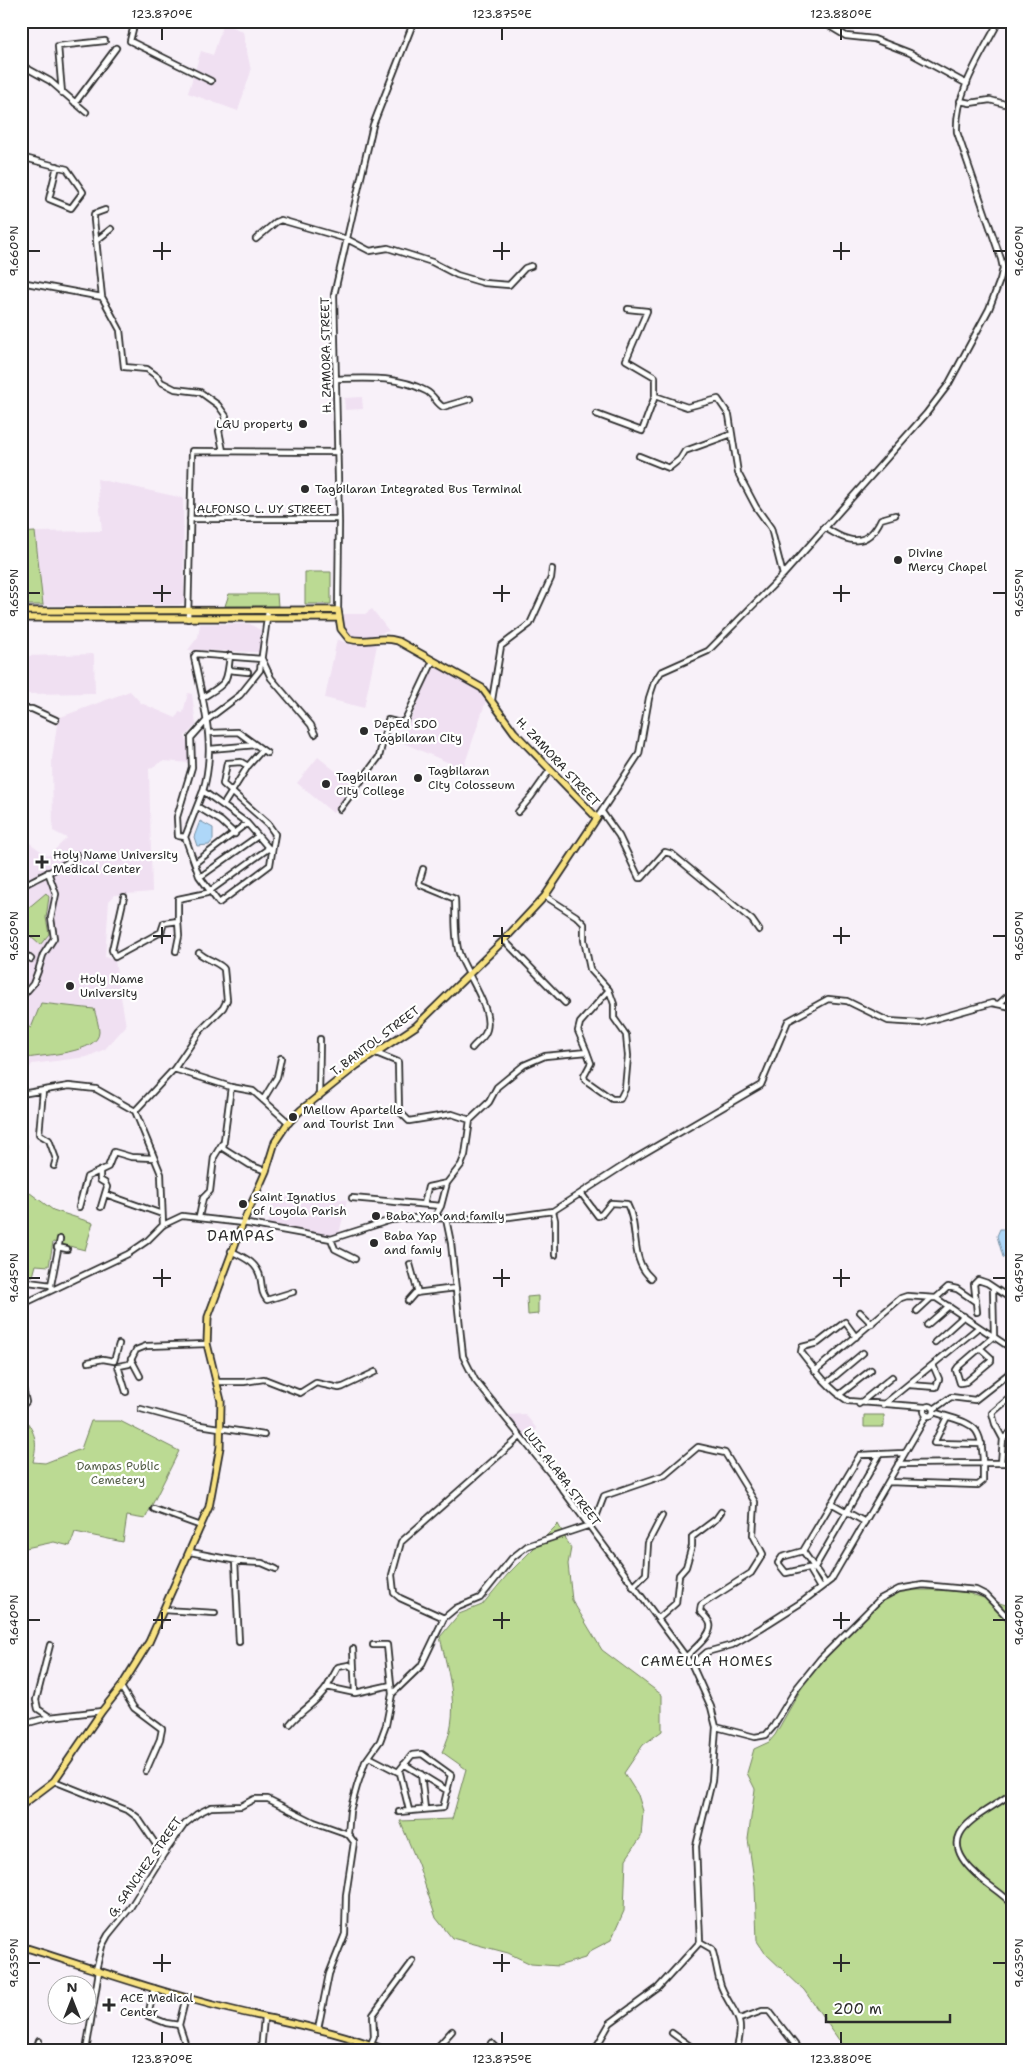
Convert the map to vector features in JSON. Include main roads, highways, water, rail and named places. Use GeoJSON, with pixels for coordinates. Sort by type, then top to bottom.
{"type":"FeatureCollection","features":[{"type":"Feature","properties":{"kind":"main road"},"geometry":{"type":"LineString","coordinates":[[21,611],[338,610],[338,618],[21,618]]}},
{"type":"Feature","properties":{"kind":"main road"},"geometry":{"type":"LineString","coordinates":[[40,611],[41,618]]}},
{"type":"Feature","properties":{"kind":"main road"},"geometry":{"type":"LineString","coordinates":[[198,611],[198,619]]}},
{"type":"Feature","properties":{"kind":"main road","name":"H. ZAMORA STREET"},"geometry":{"type":"LineString","coordinates":[[338,618],[341,629],[349,638],[362,640],[385,637],[398,641],[482,688],[514,732],[597,818]]}},
{"type":"Feature","properties":{"kind":"main road","name":"T. BANTOL STREET"},"geometry":{"type":"LineString","coordinates":[[21,1806],[54,1781],[102,1710],[121,1687],[149,1642],[209,1507],[218,1466],[221,1401],[208,1344],[208,1317],[231,1251],[266,1171],[274,1142],[289,1123],[319,1097],[376,1053],[416,1026],[467,974],[504,940],[545,896],[597,818]]}},
{"type":"Feature","properties":{"kind":"main road"},"geometry":{"type":"LineString","coordinates":[[21,1946],[154,1988],[264,2018],[318,2028],[372,2044],[377,2049],[387,2051]]}},
{"type":"Feature","properties":{"kind":"water"},"geometry":{"type":"Polygon","coordinates":[[[200,821],[213,828],[213,840],[209,845],[197,846],[194,837],[200,821]]]}},
{"type":"Feature","properties":{"kind":"water"},"geometry":{"type":"Polygon","coordinates":[[[1000,1229],[1012,1229],[1012,1263],[1003,1257],[997,1236],[1000,1229]]]}},
{"type":"Feature","properties":{"kind":"place","name":"LGU property"},"geometry":{"type":"Point","coordinates":[303,424]}},
{"type":"Feature","properties":{"kind":"place","name":"Tagbilaran Integrated Bus Terminal"},"geometry":{"type":"Point","coordinates":[305,489]}},
{"type":"Feature","properties":{"kind":"place","name":"Divine Mercy Chapel"},"geometry":{"type":"Point","coordinates":[898,560]}},
{"type":"Feature","properties":{"kind":"place","name":"DepEd SDO Tagbilaran City"},"geometry":{"type":"Point","coordinates":[364,731]}},
{"type":"Feature","properties":{"kind":"place","name":"Tagbilaran City Colosseum"},"geometry":{"type":"Point","coordinates":[418,778]}},
{"type":"Feature","properties":{"kind":"place","name":"Tagbilaran City College"},"geometry":{"type":"Point","coordinates":[326,784]}},
{"type":"Feature","properties":{"kind":"place","name":"Holy Name University Medical Center"},"geometry":{"type":"Point","coordinates":[42,862]}},
{"type":"Feature","properties":{"kind":"place","name":"Holy Name University"},"geometry":{"type":"Point","coordinates":[70,986]}},
{"type":"Feature","properties":{"kind":"place","name":"Mellow Apartelle and Tourist Inn"},"geometry":{"type":"Point","coordinates":[293,1117]}},
{"type":"Feature","properties":{"kind":"place","name":"Saint Ignatius of Loyola Parish"},"geometry":{"type":"Point","coordinates":[243,1204]}},
{"type":"Feature","properties":{"kind":"place","name":"Baba Yap and family"},"geometry":{"type":"Point","coordinates":[376,1216]}},
{"type":"Feature","properties":{"kind":"place","name":"Baba Yap and famiy"},"geometry":{"type":"Point","coordinates":[374,1243]}},
{"type":"Feature","properties":{"kind":"place","name":"ACE Medical Center"},"geometry":{"type":"Point","coordinates":[109,2005]}},
{"type":"Feature","properties":{"kind":"district","name":"DAMPAS"},"geometry":{"type":"Point","coordinates":[241,1236]}},
{"type":"Feature","properties":{"kind":"district","name":"CAMELLA HOMES"},"geometry":{"type":"Point","coordinates":[707,1661]}},
{"type":"Feature","properties":{"kind":"park label","name":"Dampas Public Cemetery"},"geometry":{"type":"Point","coordinates":[118,1473]}}]}
